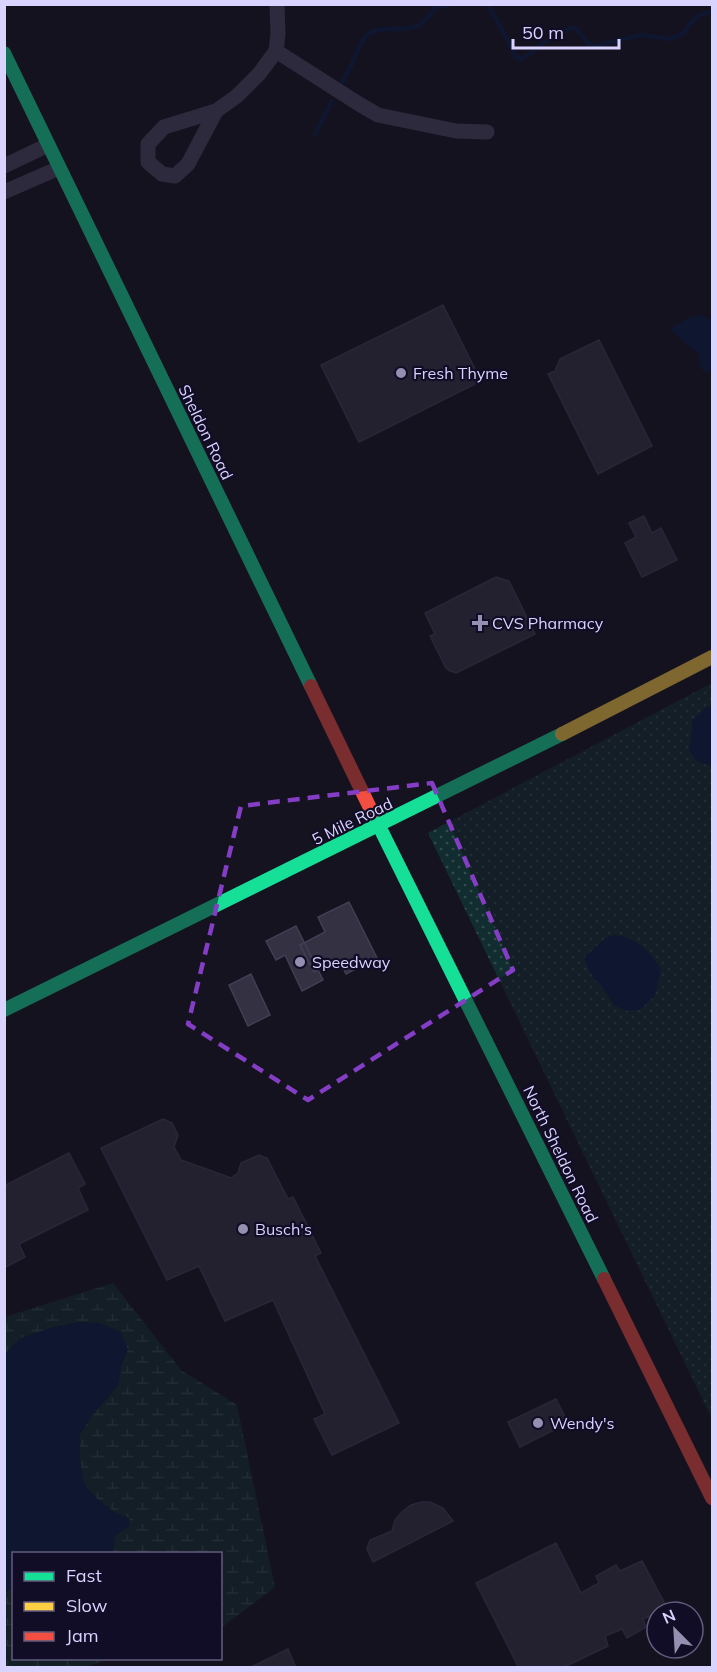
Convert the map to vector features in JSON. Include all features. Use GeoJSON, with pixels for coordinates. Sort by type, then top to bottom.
{"type":"FeatureCollection","features":[{"type":"Feature","properties":{"kind":"main road","name":"Sheldon Road"},"geometry":{"type":"LineString","coordinates":[[4,53],[379,826]]}},
{"type":"Feature","properties":{"kind":"main road","name":"5 Mile Road"},"geometry":{"type":"LineString","coordinates":[[4,1010],[379,826],[712,657]]}},
{"type":"Feature","properties":{"kind":"main road","name":"North Sheldon Road"},"geometry":{"type":"LineString","coordinates":[[379,826],[712,1498]]}},
{"type":"Feature","properties":{"kind":"street"},"geometry":{"type":"LineString","coordinates":[[216,111],[188,164],[175,176],[162,174],[148,162],[148,144],[164,127],[216,111],[237,96],[259,74],[276,51],[277,4]]}},
{"type":"Feature","properties":{"kind":"street"},"geometry":{"type":"LineString","coordinates":[[276,51],[378,115],[456,131],[487,132]]}},
{"type":"Feature","properties":{"kind":"street"},"geometry":{"type":"LineString","coordinates":[[4,166],[48,146]]}},
{"type":"Feature","properties":{"kind":"street"},"geometry":{"type":"LineString","coordinates":[[4,192],[59,168]]}},
{"type":"Feature","properties":{"kind":"highlighted area"},"geometry":{"type":"Polygon","coordinates":[[[432,783],[513,970],[308,1100],[188,1024],[241,806],[432,783]]]}},
{"type":"Feature","properties":{"kind":"green space"},"geometry":{"type":"Polygon","coordinates":[[[712,683],[712,1419],[428,833],[712,683]]]}},
{"type":"Feature","properties":{"kind":"green space"},"geometry":{"type":"Polygon","coordinates":[[[113,1283],[181,1370],[237,1405],[275,1587],[222,1627],[222,1552],[113,1552],[115,1536],[129,1526],[129,1518],[114,1512],[96,1498],[84,1484],[80,1463],[80,1434],[118,1385],[121,1366],[128,1349],[81,1322],[51,1328],[19,1339],[5,1354],[5,1317],[113,1283]]]}},
{"type":"Feature","properties":{"kind":"green space"},"geometry":{"type":"Polygon","coordinates":[[[12,1589],[12,1660],[105,1660],[86,1667],[5,1668],[5,1591],[12,1589]]]}},
{"type":"Feature","properties":{"kind":"water"},"geometry":{"type":"Polygon","coordinates":[[[700,315],[712,320],[712,367],[709,371],[704,372],[700,366],[699,354],[672,332],[671,328],[690,317],[700,315]]]}},
{"type":"Feature","properties":{"kind":"water"},"geometry":{"type":"Polygon","coordinates":[[[712,706],[712,766],[697,762],[689,750],[693,720],[704,709],[712,706]]]}},
{"type":"Feature","properties":{"kind":"water"},"geometry":{"type":"Polygon","coordinates":[[[614,935],[642,946],[661,969],[655,995],[640,1010],[627,1011],[614,1005],[601,985],[593,978],[584,958],[604,939],[614,935]]]}},
{"type":"Feature","properties":{"kind":"water"},"geometry":{"type":"Polygon","coordinates":[[[81,1322],[99,1323],[120,1332],[128,1349],[121,1366],[118,1385],[80,1434],[80,1463],[84,1484],[96,1498],[114,1512],[129,1518],[129,1526],[115,1536],[113,1552],[12,1552],[12,1589],[5,1591],[5,1354],[19,1339],[51,1328],[81,1322]]]}},
{"type":"Feature","properties":{"kind":"building","name":"Fresh Thyme"},"geometry":{"type":"Polygon","coordinates":[[[443,305],[481,381],[359,442],[321,365],[443,305]]]}},
{"type":"Feature","properties":{"kind":"building"},"geometry":{"type":"Polygon","coordinates":[[[599,340],[652,446],[598,474],[548,374],[555,371],[560,359],[599,340]]]}},
{"type":"Feature","properties":{"kind":"building"},"geometry":{"type":"Polygon","coordinates":[[[644,516],[652,533],[661,528],[677,560],[642,577],[625,543],[636,537],[629,523],[644,516]]]}},
{"type":"Feature","properties":{"kind":"building","name":"CVS Pharmacy"},"geometry":{"type":"Polygon","coordinates":[[[496,577],[509,581],[535,634],[456,673],[450,671],[446,668],[430,636],[435,634],[425,613],[496,577]]]}},
{"type":"Feature","properties":{"kind":"building"},"geometry":{"type":"Polygon","coordinates":[[[349,902],[377,958],[346,974],[339,959],[314,972],[300,945],[325,932],[318,917],[349,902]]]}},
{"type":"Feature","properties":{"kind":"building"},"geometry":{"type":"Polygon","coordinates":[[[296,926],[323,980],[302,991],[285,955],[276,960],[266,941],[296,926]]]}},
{"type":"Feature","properties":{"kind":"building"},"geometry":{"type":"Polygon","coordinates":[[[251,974],[270,1015],[248,1026],[229,985],[251,974]]]}},
{"type":"Feature","properties":{"kind":"building"},"geometry":{"type":"Polygon","coordinates":[[[163,1119],[172,1123],[178,1135],[174,1147],[181,1160],[231,1178],[238,1173],[241,1163],[259,1155],[267,1158],[288,1199],[293,1197],[321,1253],[315,1256],[399,1423],[332,1455],[314,1419],[325,1414],[273,1300],[225,1321],[199,1266],[167,1280],[101,1148],[163,1119]]]}},
{"type":"Feature","properties":{"kind":"building"},"geometry":{"type":"Polygon","coordinates":[[[69,1153],[85,1184],[78,1188],[88,1210],[19,1244],[25,1257],[4,1268],[4,1186],[69,1153]]]}},
{"type":"Feature","properties":{"kind":"building","name":"Wendy's"},"geometry":{"type":"Polygon","coordinates":[[[556,1399],[568,1423],[520,1447],[508,1422],[556,1399]]]}},
{"type":"Feature","properties":{"kind":"building"},"geometry":{"type":"Polygon","coordinates":[[[430,1502],[443,1508],[453,1521],[373,1562],[367,1549],[370,1540],[392,1531],[395,1520],[402,1512],[411,1505],[430,1502]]]}},
{"type":"Feature","properties":{"kind":"building"},"geometry":{"type":"Polygon","coordinates":[[[556,1543],[581,1593],[599,1583],[596,1576],[616,1565],[620,1571],[642,1561],[663,1600],[645,1600],[645,1618],[643,1619],[645,1628],[627,1638],[622,1629],[605,1636],[608,1646],[562,1668],[519,1668],[476,1583],[556,1543]]]}},
{"type":"Feature","properties":{"kind":"building"},"geometry":{"type":"Polygon","coordinates":[[[288,1649],[296,1668],[249,1668],[288,1649]]]}},
{"type":"Feature","properties":{"kind":"waterway"},"geometry":{"type":"LineString","coordinates":[[434,4],[443,7],[448,4]]}},
{"type":"Feature","properties":{"kind":"waterway"},"geometry":{"type":"LineString","coordinates":[[488,4],[515,56],[520,59],[529,55],[541,44],[571,28],[576,28],[588,43],[595,46],[641,35],[670,39],[684,33],[698,16],[712,11]]}},
{"type":"Feature","properties":{"kind":"waterway"},"geometry":{"type":"LineString","coordinates":[[338,88],[367,35],[379,30],[417,26],[426,20],[437,6]]}},
{"type":"Feature","properties":{"kind":"waterway"},"geometry":{"type":"LineString","coordinates":[[315,134],[332,101]]}},
{"type":"Feature","properties":{"kind":"traffic: fast"},"geometry":{"type":"LineString","coordinates":[[4,53],[311,686]]}},
{"type":"Feature","properties":{"kind":"traffic: fast"},"geometry":{"type":"LineString","coordinates":[[4,1010],[562,734]]}},
{"type":"Feature","properties":{"kind":"traffic: fast"},"geometry":{"type":"LineString","coordinates":[[372,812],[604,1279]]}},
{"type":"Feature","properties":{"kind":"traffic: slow"},"geometry":{"type":"LineString","coordinates":[[562,734],[712,657]]}},
{"type":"Feature","properties":{"kind":"traffic: jam"},"geometry":{"type":"LineString","coordinates":[[311,686],[372,812]]}},
{"type":"Feature","properties":{"kind":"traffic: jam"},"geometry":{"type":"LineString","coordinates":[[604,1279],[712,1498]]}},
{"type":"Feature","properties":{"kind":"place","name":"Fresh Thyme"},"geometry":{"type":"Point","coordinates":[401,373]}},
{"type":"Feature","properties":{"kind":"place","name":"CVS Pharmacy"},"geometry":{"type":"Point","coordinates":[480,623]}},
{"type":"Feature","properties":{"kind":"place","name":"Speedway"},"geometry":{"type":"Point","coordinates":[300,962]}},
{"type":"Feature","properties":{"kind":"place","name":"Busch's"},"geometry":{"type":"Point","coordinates":[243,1229]}},
{"type":"Feature","properties":{"kind":"place","name":"Wendy's"},"geometry":{"type":"Point","coordinates":[538,1423]}}]}
